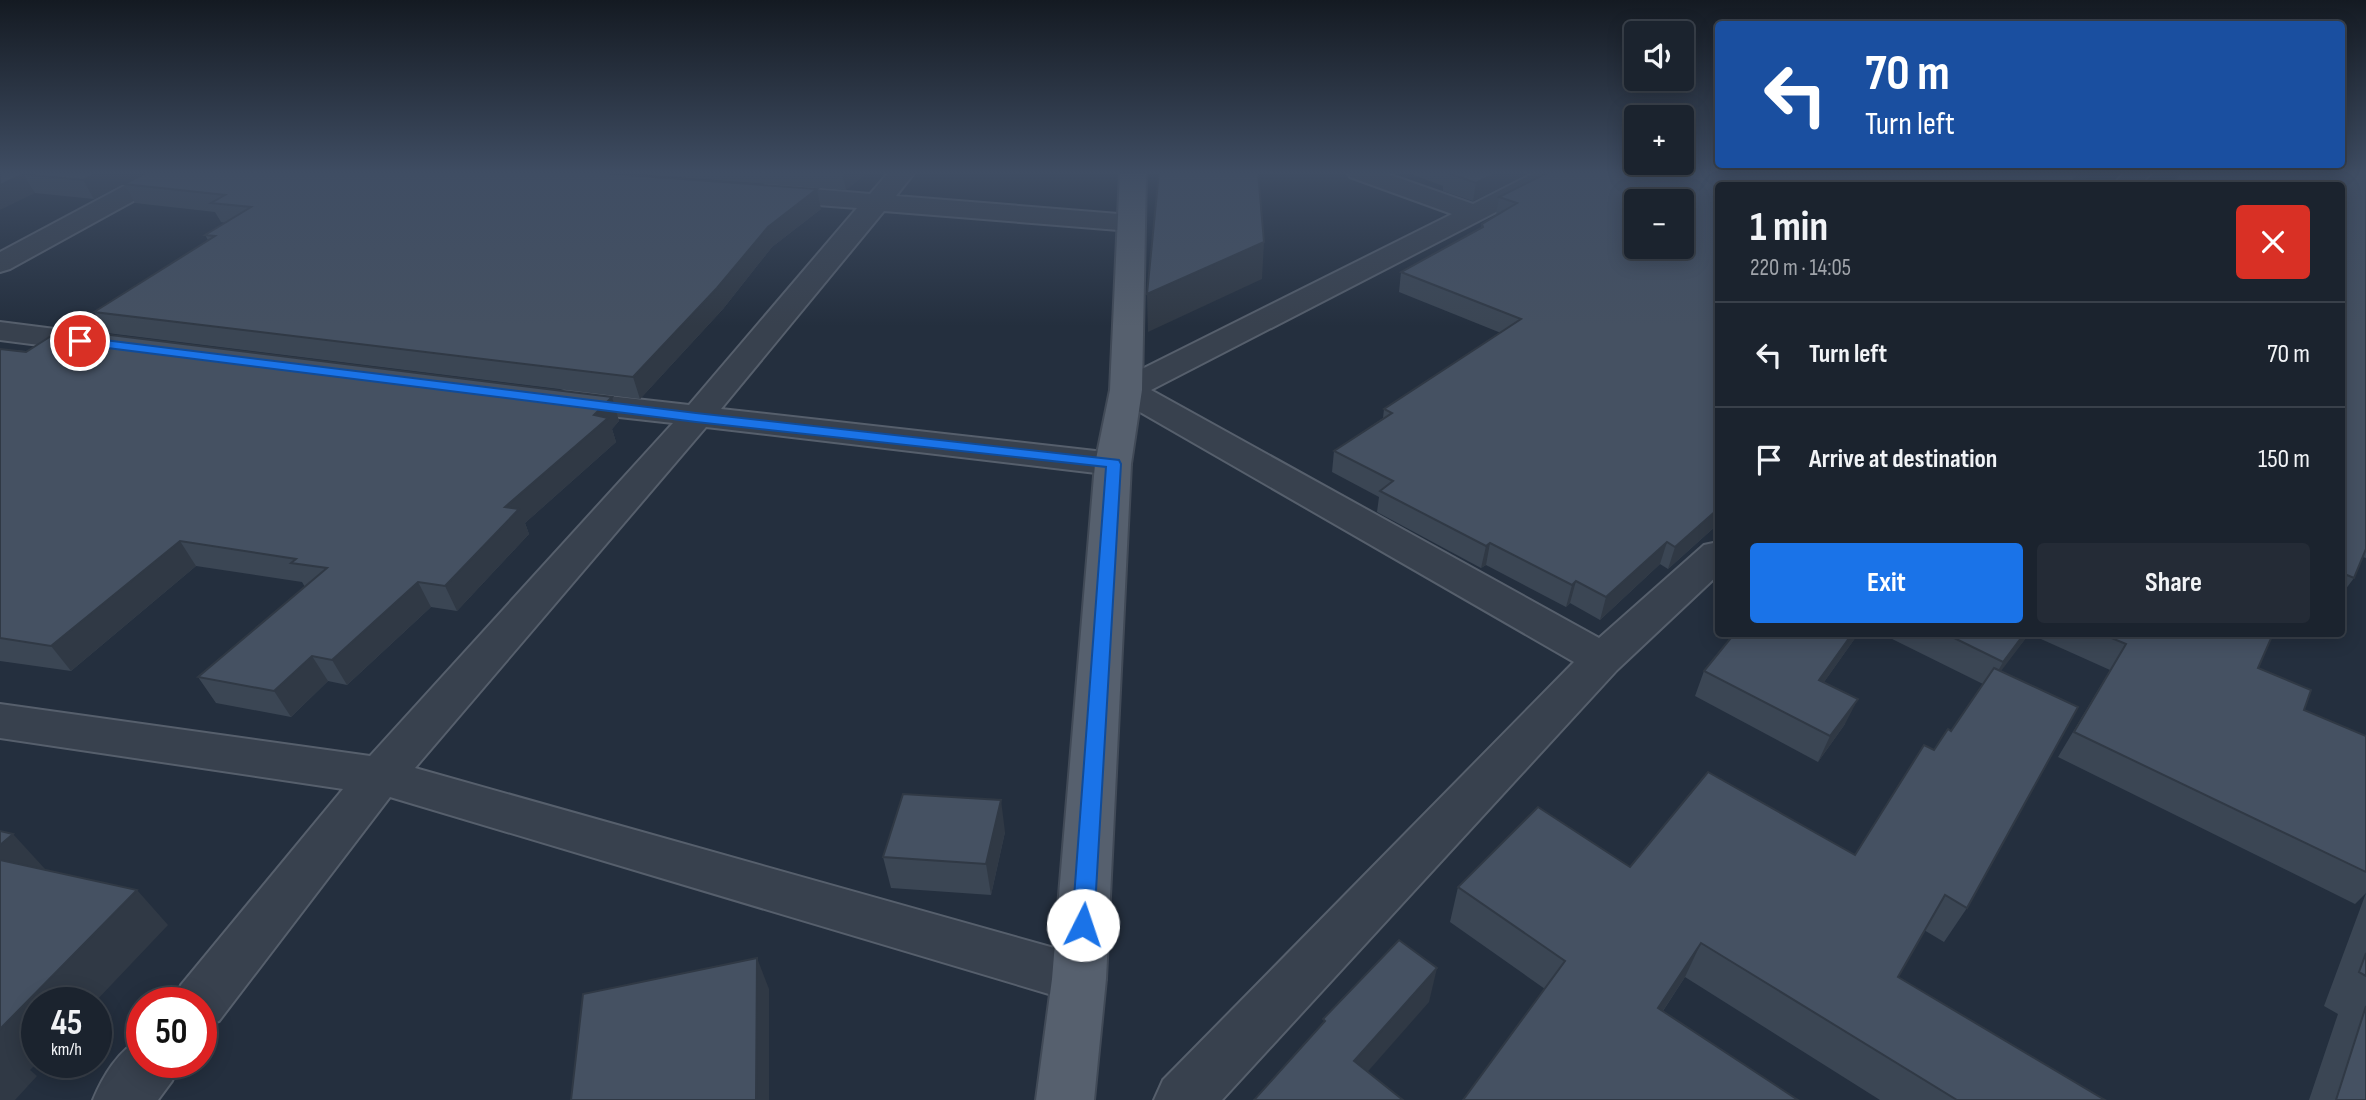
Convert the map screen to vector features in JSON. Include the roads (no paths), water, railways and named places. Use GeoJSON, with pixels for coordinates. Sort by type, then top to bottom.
{"type":"FeatureCollection","features":[{"type":"Feature","properties":{"kind":"main road"},"geometry":{"type":"LineString","coordinates":[[1065,1100],[1079,979],[1113,464],[1126,390],[1130,223]]}},
{"type":"Feature","properties":{"kind":"street"},"geometry":{"type":"LineString","coordinates":[[0,263],[73,223]]}},
{"type":"Feature","properties":{"kind":"street"},"geometry":{"type":"LineString","coordinates":[[213,987],[380,776],[696,418],[859,223]]}},
{"type":"Feature","properties":{"kind":"street"},"geometry":{"type":"LineString","coordinates":[[1126,390],[1454,223]]}},
{"type":"Feature","properties":{"kind":"street"},"geometry":{"type":"LineString","coordinates":[[0,331],[136,348]]}},
{"type":"Feature","properties":{"kind":"street"},"geometry":{"type":"LineString","coordinates":[[1126,390],[1602,659]]}},
{"type":"Feature","properties":{"kind":"street"},"geometry":{"type":"LineString","coordinates":[[532,397],[1113,464]]}},
{"type":"Feature","properties":{"kind":"street"},"geometry":{"type":"LineString","coordinates":[[1183,1100],[1602,659],[1715,557]]}},
{"type":"Feature","properties":{"kind":"street"},"geometry":{"type":"LineString","coordinates":[[0,721],[380,776],[1079,979]]}},
{"type":"Feature","properties":{"kind":"street"},"geometry":{"type":"LineString","coordinates":[[122,1100],[139,1078]]}}]}
